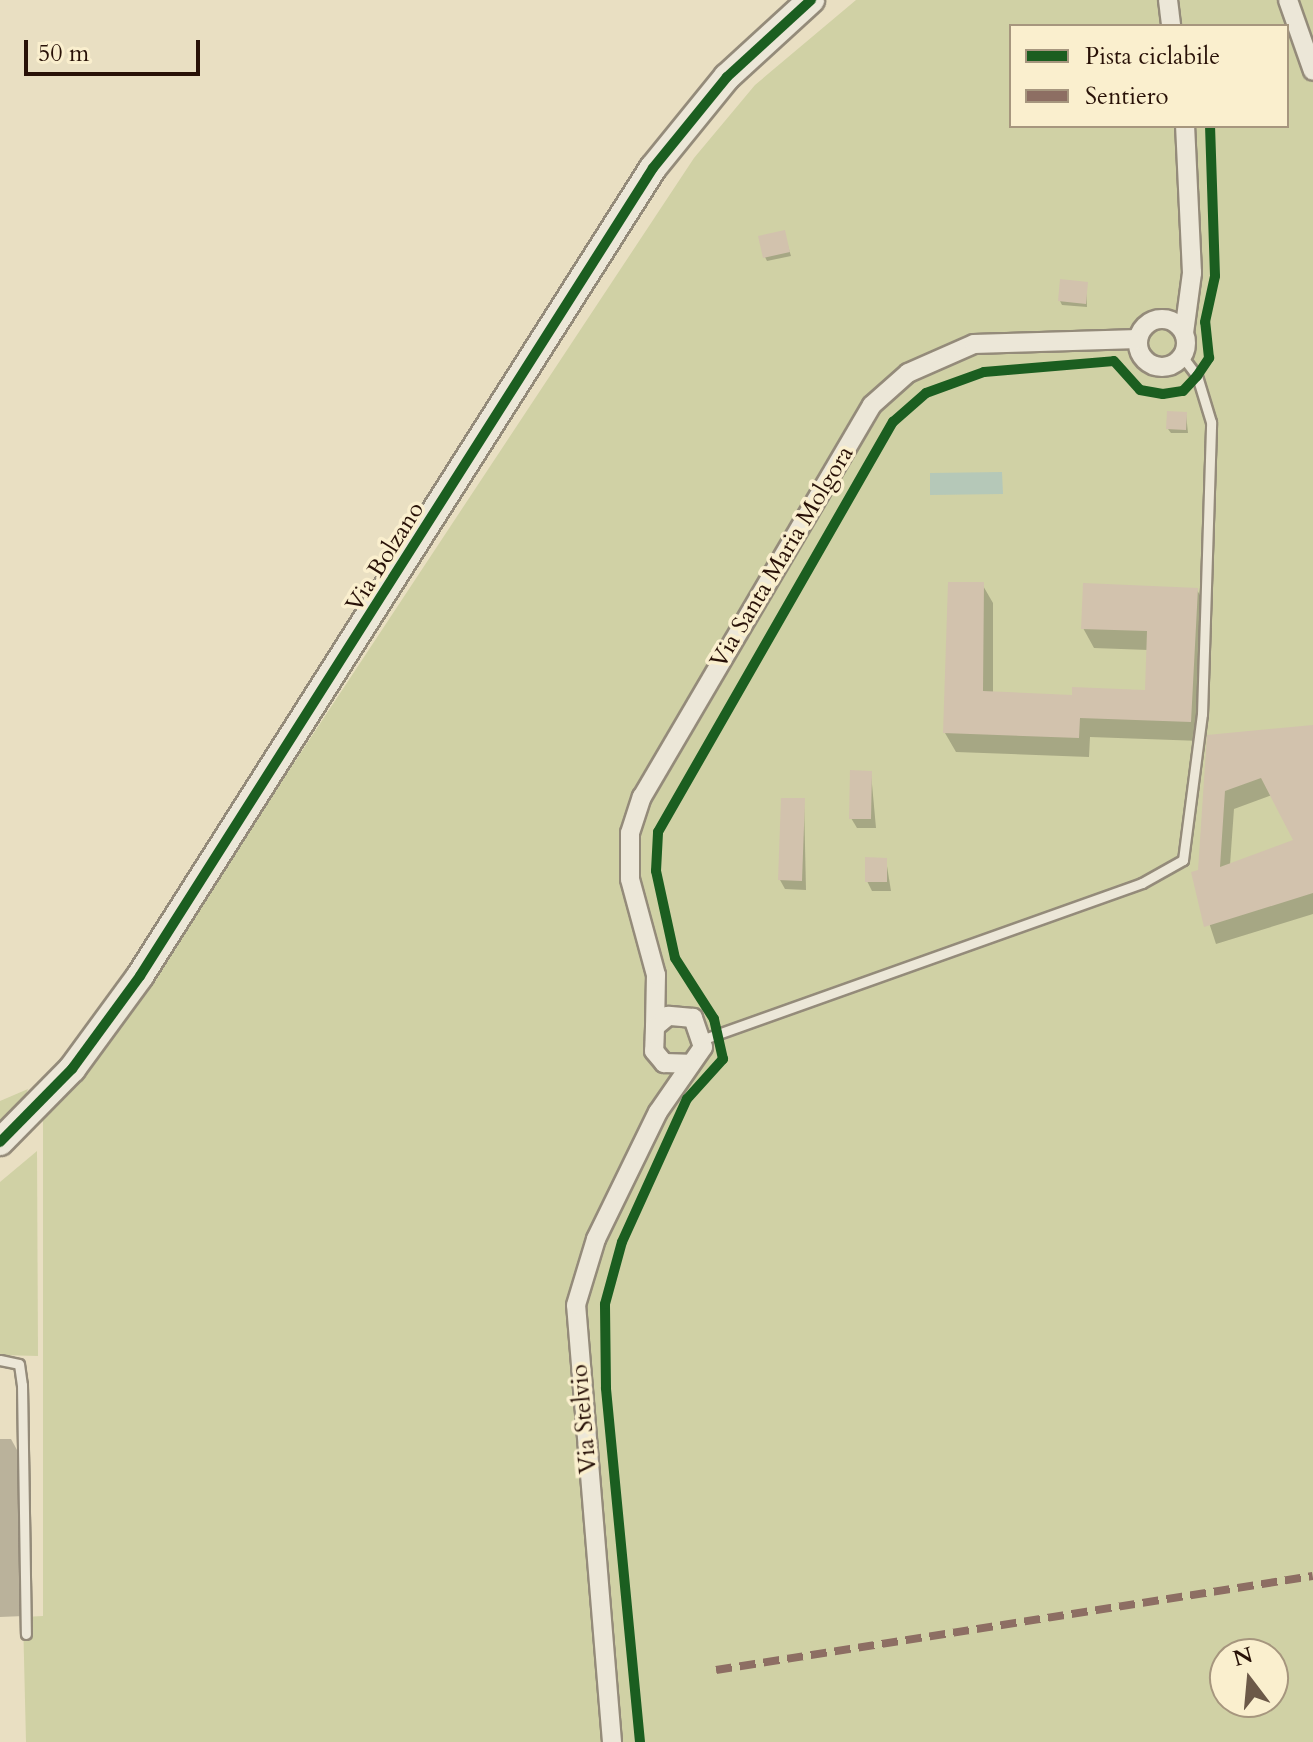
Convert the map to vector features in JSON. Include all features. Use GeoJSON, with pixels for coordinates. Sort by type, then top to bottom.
{"type":"FeatureCollection","features":[{"type":"Feature","properties":{"kind":"street","name":"Via Bolzano"},"geometry":{"type":"LineString","coordinates":[[0,1142],[72,1069],[157,951],[653,168],[727,77],[811,0]]}},
{"type":"Feature","properties":{"kind":"street"},"geometry":{"type":"LineString","coordinates":[[1288,0],[1313,71]]}},
{"type":"Feature","properties":{"kind":"street"},"geometry":{"type":"LineString","coordinates":[[1184,333],[1159,319],[1138,339],[1153,365],[1182,356],[1192,273],[1185,128]]}},
{"type":"Feature","properties":{"kind":"street","name":"Via Santa Maria Molgora"},"geometry":{"type":"LineString","coordinates":[[656,975],[630,879],[630,833],[642,797],[872,405],[908,373],[974,344],[1138,339]]}},
{"type":"Feature","properties":{"kind":"street"},"geometry":{"type":"LineString","coordinates":[[656,975],[704,1039],[688,1064],[658,1058],[656,975]]}},
{"type":"Feature","properties":{"kind":"street"},"geometry":{"type":"LineString","coordinates":[[655,1027],[668,1016],[685,1015]]}},
{"type":"Feature","properties":{"kind":"street","name":"Via Stelvio"},"geometry":{"type":"LineString","coordinates":[[658,1058],[658,1112]]}},
{"type":"Feature","properties":{"kind":"street","name":"Via Stelvio"},"geometry":{"type":"LineString","coordinates":[[612,1742],[576,1305],[596,1239],[658,1112],[688,1064]]}},
{"type":"Feature","properties":{"kind":"lane"},"geometry":{"type":"LineString","coordinates":[[704,1039],[1142,883],[1183,860],[1202,714],[1211,422],[1197,376],[1182,356]]}},
{"type":"Feature","properties":{"kind":"lane"},"geometry":{"type":"LineString","coordinates":[[0,1360],[19,1364],[22,1385],[26,1634]]}},
{"type":"Feature","properties":{"kind":"green space"},"geometry":{"type":"Polygon","coordinates":[[[856,0],[1313,0],[1313,1742],[26,1742],[23,1617],[43,1616],[43,1115],[107,1042],[694,158],[755,85],[856,0]]]}},
{"type":"Feature","properties":{"kind":"green space"},"geometry":{"type":"Polygon","coordinates":[[[28,1089],[24,1100],[0,1122],[0,1101],[28,1089]]]}},
{"type":"Feature","properties":{"kind":"green space"},"geometry":{"type":"Polygon","coordinates":[[[37,1151],[38,1356],[0,1355],[0,1182],[37,1151]]]}},
{"type":"Feature","properties":{"kind":"shaded area"},"geometry":{"type":"Polygon","coordinates":[[[1002,472],[1003,494],[930,495],[930,473],[1002,472]]]}},
{"type":"Feature","properties":{"kind":"building"},"geometry":{"type":"Polygon","coordinates":[[[785,230],[790,252],[763,258],[758,236],[785,230]]]}},
{"type":"Feature","properties":{"kind":"building"},"geometry":{"type":"Polygon","coordinates":[[[1060,279],[1088,282],[1086,304],[1058,301],[1060,279]]]}},
{"type":"Feature","properties":{"kind":"building"},"geometry":{"type":"Polygon","coordinates":[[[1167,411],[1187,412],[1186,430],[1166,429],[1167,411]]]}},
{"type":"Feature","properties":{"kind":"building"},"geometry":{"type":"Polygon","coordinates":[[[948,582],[984,582],[983,691],[1072,695],[1072,687],[1145,690],[1147,631],[1081,629],[1083,583],[1198,588],[1191,722],[1080,718],[1079,738],[943,733],[948,582]]]}},
{"type":"Feature","properties":{"kind":"building"},"geometry":{"type":"Polygon","coordinates":[[[1313,725],[1313,893],[1204,927],[1191,872],[1198,870],[1207,735],[1313,725]],[[1261,778],[1225,791],[1220,867],[1293,840],[1261,778]]]}},
{"type":"Feature","properties":{"kind":"building"},"geometry":{"type":"Polygon","coordinates":[[[850,770],[872,771],[871,819],[849,819],[850,770]]]}},
{"type":"Feature","properties":{"kind":"building"},"geometry":{"type":"Polygon","coordinates":[[[781,798],[805,798],[802,881],[778,880],[781,798]]]}},
{"type":"Feature","properties":{"kind":"building"},"geometry":{"type":"Polygon","coordinates":[[[865,857],[887,858],[887,882],[865,882],[865,857]]]}},
{"type":"Feature","properties":{"kind":"marked path"},"geometry":{"type":"LineString","coordinates":[[716,1670],[1313,1576]]}},
{"type":"Feature","properties":{"kind":"cycle path"},"geometry":{"type":"LineString","coordinates":[[0,1142],[72,1069],[140,976],[653,168],[727,77],[811,0]]}},
{"type":"Feature","properties":{"kind":"cycle path"},"geometry":{"type":"LineString","coordinates":[[640,1742],[606,1388],[605,1304],[622,1242],[687,1099],[723,1059],[714,1019],[675,958],[656,871],[658,832],[893,422],[926,393],[984,372],[1114,361],[1140,390],[1163,394],[1183,391],[1197,376],[1209,358],[1205,322],[1215,276],[1210,128]]}}]}
